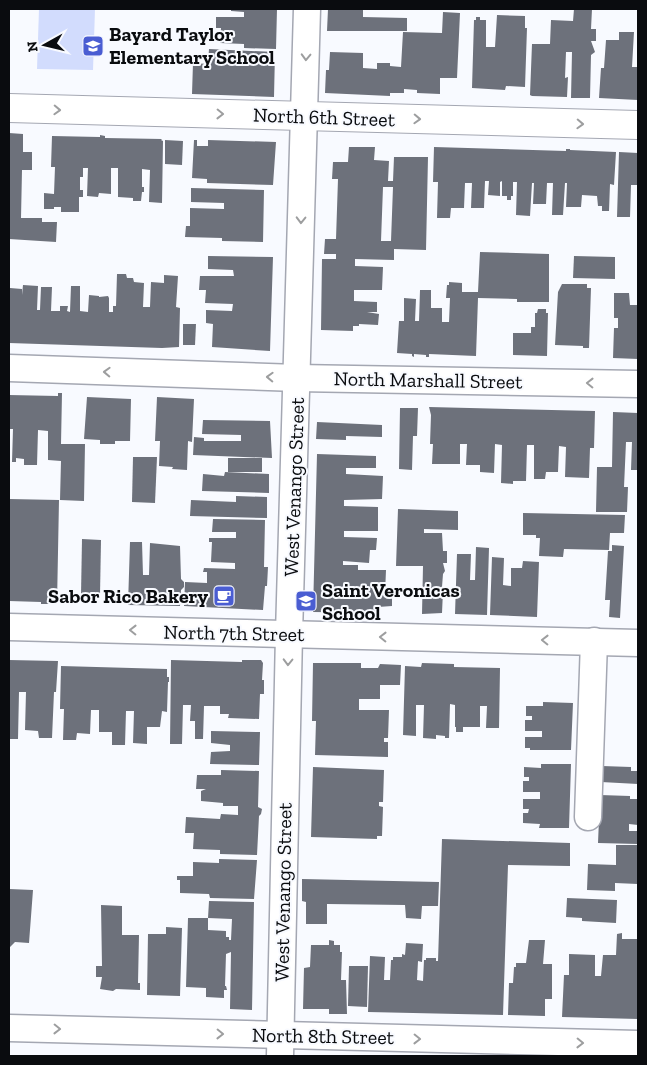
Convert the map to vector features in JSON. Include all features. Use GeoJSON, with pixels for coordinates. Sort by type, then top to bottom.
{"type":"FeatureCollection","features":[{"type":"Feature","properties":{"kind":"street","name":"West Venango Street"},"geometry":{"type":"LineString","coordinates":[[281,1046],[289,634],[307,9]]}},
{"type":"Feature","properties":{"kind":"street","name":"North 6th Street"},"geometry":{"type":"LineString","coordinates":[[9,108],[638,125]]}},
{"type":"Feature","properties":{"kind":"street","name":"North Marshall Street"},"geometry":{"type":"LineString","coordinates":[[9,368],[297,378],[638,384]]}},
{"type":"Feature","properties":{"kind":"street","name":"North 7th Street"},"geometry":{"type":"LineString","coordinates":[[9,627],[638,643]]}},
{"type":"Feature","properties":{"kind":"street"},"geometry":{"type":"LineString","coordinates":[[588,817],[594,641]]}},
{"type":"Feature","properties":{"kind":"street","name":"North 8th Street"},"geometry":{"type":"LineString","coordinates":[[9,1028],[281,1046],[638,1044]]}},
{"type":"Feature","properties":{"kind":"shaded area"},"geometry":{"type":"Polygon","coordinates":[[[39,9],[95,9],[93,70],[37,69],[39,9]]]}},
{"type":"Feature","properties":{"kind":"building"},"geometry":{"type":"Polygon","coordinates":[[[231,9],[277,9],[276,49],[244,48],[244,44],[220,43],[221,28],[216,28],[216,17],[244,17],[244,12],[231,11],[231,9]]]}},
{"type":"Feature","properties":{"kind":"building"},"geometry":{"type":"Polygon","coordinates":[[[328,9],[363,9],[363,17],[407,18],[407,31],[327,31],[328,9]]]}},
{"type":"Feature","properties":{"kind":"building"},"geometry":{"type":"Polygon","coordinates":[[[574,9],[592,9],[591,29],[596,29],[596,41],[591,41],[595,52],[591,55],[590,98],[571,98],[572,52],[566,52],[565,78],[568,77],[567,97],[532,96],[530,95],[532,44],[550,44],[551,20],[573,21],[574,9]]]}},
{"type":"Feature","properties":{"kind":"building"},"geometry":{"type":"Polygon","coordinates":[[[443,12],[460,13],[457,78],[440,78],[440,94],[417,93],[417,90],[404,89],[404,93],[390,93],[390,96],[325,93],[326,70],[329,70],[330,52],[363,53],[363,68],[377,69],[377,63],[390,63],[390,66],[401,67],[403,32],[442,33],[443,12]]]}},
{"type":"Feature","properties":{"kind":"building"},"geometry":{"type":"Polygon","coordinates":[[[497,15],[525,16],[525,28],[527,28],[525,87],[506,86],[505,90],[472,88],[474,20],[476,20],[476,17],[480,17],[480,20],[486,20],[486,47],[495,47],[497,15]]]}},
{"type":"Feature","properties":{"kind":"building"},"geometry":{"type":"Polygon","coordinates":[[[619,32],[634,32],[632,67],[638,67],[638,100],[599,98],[601,68],[604,68],[606,40],[619,40],[619,32]]]}},
{"type":"Feature","properties":{"kind":"building"},"geometry":{"type":"Polygon","coordinates":[[[209,49],[275,52],[274,97],[192,94],[193,63],[208,64],[209,49]]]}},
{"type":"Feature","properties":{"kind":"building"},"geometry":{"type":"Polygon","coordinates":[[[9,133],[23,134],[23,152],[32,152],[32,170],[22,170],[21,218],[42,218],[42,222],[57,222],[56,242],[9,239],[9,133]]]}},
{"type":"Feature","properties":{"kind":"building"},"geometry":{"type":"Polygon","coordinates":[[[100,135],[105,136],[105,138],[162,139],[162,203],[149,202],[150,170],[142,169],[142,187],[144,187],[144,192],[142,192],[141,201],[133,201],[133,198],[118,197],[118,168],[111,168],[111,194],[99,193],[98,197],[87,196],[88,168],[83,168],[83,177],[80,177],[80,190],[83,190],[83,197],[79,197],[79,212],[61,212],[61,207],[44,209],[44,193],[54,194],[55,167],[51,167],[52,136],[100,137],[100,135]]]}},
{"type":"Feature","properties":{"kind":"building"},"geometry":{"type":"Polygon","coordinates":[[[165,140],[183,141],[182,165],[165,164],[165,140]]]}},
{"type":"Feature","properties":{"kind":"building"},"geometry":{"type":"Polygon","coordinates":[[[194,140],[197,140],[197,146],[208,146],[208,140],[276,142],[273,185],[207,183],[207,179],[192,178],[194,140]]]}},
{"type":"Feature","properties":{"kind":"building"},"geometry":{"type":"Polygon","coordinates":[[[349,147],[375,147],[374,160],[389,161],[388,181],[393,181],[394,157],[428,157],[426,250],[394,249],[394,260],[355,259],[355,266],[383,267],[382,290],[354,290],[354,301],[377,302],[377,312],[367,312],[379,314],[378,325],[359,324],[359,326],[353,326],[353,331],[321,330],[322,259],[336,259],[336,254],[324,254],[325,239],[336,239],[338,179],[332,179],[333,162],[348,162],[349,147]],[[383,187],[381,241],[391,241],[393,187],[383,187]]]}},
{"type":"Feature","properties":{"kind":"building"},"geometry":{"type":"Polygon","coordinates":[[[434,147],[566,151],[566,149],[570,149],[616,152],[614,185],[610,184],[609,211],[602,211],[602,206],[598,206],[597,196],[582,195],[581,207],[566,207],[567,183],[565,183],[563,215],[552,215],[553,183],[547,183],[546,204],[533,204],[534,183],[532,183],[530,216],[516,215],[517,182],[513,182],[513,196],[511,196],[511,200],[507,200],[507,196],[502,196],[502,181],[500,182],[500,196],[488,195],[489,181],[485,181],[484,208],[471,208],[472,183],[465,183],[464,208],[451,208],[450,218],[437,218],[438,182],[433,182],[434,147]]]}},
{"type":"Feature","properties":{"kind":"building"},"geometry":{"type":"Polygon","coordinates":[[[619,152],[638,153],[638,185],[631,185],[630,217],[617,217],[619,152]]]}},
{"type":"Feature","properties":{"kind":"building"},"geometry":{"type":"Polygon","coordinates":[[[191,188],[264,190],[263,242],[222,241],[222,238],[185,237],[186,226],[190,226],[190,208],[224,209],[224,203],[191,202],[191,188]]]}},
{"type":"Feature","properties":{"kind":"building"},"geometry":{"type":"Polygon","coordinates":[[[480,252],[549,254],[549,302],[517,302],[517,299],[478,298],[476,356],[429,354],[429,357],[426,357],[426,355],[414,354],[414,357],[412,354],[397,353],[399,321],[404,321],[404,298],[416,299],[415,321],[419,321],[420,290],[431,290],[431,308],[442,308],[442,322],[449,322],[450,298],[446,298],[447,285],[449,285],[449,282],[462,283],[462,292],[478,292],[480,252]]]}},
{"type":"Feature","properties":{"kind":"building"},"geometry":{"type":"Polygon","coordinates":[[[208,256],[273,257],[270,351],[212,347],[213,324],[206,323],[206,310],[232,311],[233,304],[205,303],[206,290],[199,290],[200,276],[234,276],[233,270],[208,269],[208,256]]]}},
{"type":"Feature","properties":{"kind":"building"},"geometry":{"type":"Polygon","coordinates":[[[574,256],[615,257],[615,279],[573,278],[574,256]]]}},
{"type":"Feature","properties":{"kind":"building"},"geometry":{"type":"Polygon","coordinates":[[[117,274],[126,274],[127,278],[133,278],[134,282],[144,283],[143,307],[150,307],[151,282],[164,283],[164,275],[178,276],[176,307],[180,308],[179,347],[9,343],[10,288],[22,289],[22,295],[23,285],[38,286],[37,310],[40,310],[41,287],[52,287],[51,311],[60,311],[60,306],[68,306],[67,311],[70,312],[71,286],[80,286],[80,311],[88,312],[89,295],[108,296],[109,312],[113,312],[113,306],[116,306],[117,274]]]}},
{"type":"Feature","properties":{"kind":"building"},"geometry":{"type":"Polygon","coordinates":[[[562,284],[587,284],[587,288],[591,288],[589,348],[555,345],[558,292],[562,284]]]}},
{"type":"Feature","properties":{"kind":"building"},"geometry":{"type":"Polygon","coordinates":[[[614,293],[629,293],[630,305],[638,305],[638,359],[613,358],[614,328],[618,328],[618,318],[614,318],[614,293]]]}},
{"type":"Feature","properties":{"kind":"building"},"geometry":{"type":"Polygon","coordinates":[[[538,309],[546,309],[546,313],[548,313],[547,356],[513,355],[513,333],[531,333],[531,327],[535,327],[535,313],[537,313],[538,309]]]}},
{"type":"Feature","properties":{"kind":"building"},"geometry":{"type":"Polygon","coordinates":[[[183,324],[196,324],[195,345],[183,345],[183,324]]]}},
{"type":"Feature","properties":{"kind":"building"},"geometry":{"type":"Polygon","coordinates":[[[58,393],[62,393],[61,444],[85,444],[84,501],[60,500],[61,461],[48,460],[48,431],[38,430],[37,465],[24,465],[24,459],[16,458],[16,462],[12,462],[13,429],[9,429],[9,395],[58,396],[58,393]]]}},
{"type":"Feature","properties":{"kind":"building"},"geometry":{"type":"Polygon","coordinates":[[[87,397],[131,399],[130,441],[100,444],[100,440],[84,439],[87,397]]]}},
{"type":"Feature","properties":{"kind":"building"},"geometry":{"type":"Polygon","coordinates":[[[157,397],[194,399],[192,442],[188,441],[187,470],[159,466],[160,441],[155,441],[157,397]]]}},
{"type":"Feature","properties":{"kind":"building"},"geometry":{"type":"Polygon","coordinates":[[[429,407],[595,411],[594,448],[590,448],[589,478],[565,477],[566,447],[559,446],[558,472],[546,472],[545,479],[534,479],[534,445],[527,445],[526,481],[513,481],[513,484],[501,483],[502,445],[495,444],[494,473],[480,472],[480,465],[466,465],[467,444],[460,444],[460,464],[432,464],[433,444],[430,444],[431,415],[429,407]]]}},
{"type":"Feature","properties":{"kind":"building"},"geometry":{"type":"Polygon","coordinates":[[[400,408],[418,408],[417,436],[413,436],[412,470],[399,469],[400,408]]]}},
{"type":"Feature","properties":{"kind":"building"},"geometry":{"type":"Polygon","coordinates":[[[613,412],[638,413],[638,470],[631,470],[632,442],[626,442],[624,487],[628,487],[627,512],[596,512],[597,467],[612,467],[613,412]]]}},
{"type":"Feature","properties":{"kind":"building"},"geometry":{"type":"Polygon","coordinates":[[[203,420],[270,421],[272,458],[193,455],[194,437],[204,438],[204,441],[241,441],[241,435],[202,434],[203,420]]]}},
{"type":"Feature","properties":{"kind":"building"},"geometry":{"type":"Polygon","coordinates":[[[317,422],[382,425],[382,437],[346,436],[346,440],[316,439],[317,422]]]}},
{"type":"Feature","properties":{"kind":"building"},"geometry":{"type":"Polygon","coordinates":[[[317,454],[376,456],[376,468],[346,468],[346,474],[383,476],[382,499],[344,500],[344,506],[378,507],[378,531],[344,531],[344,537],[377,538],[376,550],[370,550],[369,563],[343,561],[343,565],[358,565],[358,570],[386,570],[385,594],[392,594],[392,606],[378,607],[378,613],[313,612],[317,454]]]}},
{"type":"Feature","properties":{"kind":"building"},"geometry":{"type":"Polygon","coordinates":[[[133,457],[157,457],[155,503],[132,502],[133,457]]]}},
{"type":"Feature","properties":{"kind":"building"},"geometry":{"type":"Polygon","coordinates":[[[228,458],[262,458],[262,472],[228,472],[228,458]]]}},
{"type":"Feature","properties":{"kind":"building"},"geometry":{"type":"Polygon","coordinates":[[[225,472],[269,474],[269,493],[202,491],[203,474],[224,476],[225,472]]]}},
{"type":"Feature","properties":{"kind":"building"},"geometry":{"type":"Polygon","coordinates":[[[236,496],[267,497],[267,518],[190,516],[191,500],[236,502],[236,496]]]}},
{"type":"Feature","properties":{"kind":"building"},"geometry":{"type":"Polygon","coordinates":[[[9,499],[59,500],[57,604],[9,601],[9,499]]]}},
{"type":"Feature","properties":{"kind":"building"},"geometry":{"type":"Polygon","coordinates":[[[398,509],[458,511],[458,530],[424,529],[424,533],[442,533],[443,551],[447,551],[447,563],[443,563],[445,571],[442,587],[445,589],[443,591],[442,613],[422,614],[423,566],[396,566],[398,509]]]}},
{"type":"Feature","properties":{"kind":"building"},"geometry":{"type":"Polygon","coordinates":[[[523,513],[625,515],[624,533],[610,533],[609,550],[564,549],[563,557],[539,556],[540,538],[536,538],[536,535],[523,535],[523,513]]]}},
{"type":"Feature","properties":{"kind":"building"},"geometry":{"type":"Polygon","coordinates":[[[213,519],[265,520],[264,567],[268,567],[263,610],[184,606],[185,582],[207,583],[207,572],[203,572],[204,568],[235,569],[235,563],[211,562],[212,542],[209,542],[209,538],[236,538],[236,532],[212,532],[213,519]]]}},
{"type":"Feature","properties":{"kind":"building"},"geometry":{"type":"Polygon","coordinates":[[[82,539],[101,540],[100,595],[81,595],[82,539]]]}},
{"type":"Feature","properties":{"kind":"building"},"geometry":{"type":"Polygon","coordinates":[[[130,542],[142,542],[143,575],[149,575],[150,543],[180,546],[181,579],[184,582],[184,587],[181,590],[180,606],[128,605],[130,542]]]}},
{"type":"Feature","properties":{"kind":"building"},"geometry":{"type":"Polygon","coordinates":[[[612,545],[624,546],[620,618],[609,617],[610,600],[605,600],[608,551],[612,551],[612,545]]]}},
{"type":"Feature","properties":{"kind":"building"},"geometry":{"type":"Polygon","coordinates":[[[476,547],[489,548],[487,615],[455,614],[457,554],[471,554],[470,580],[475,580],[476,547]]]}},
{"type":"Feature","properties":{"kind":"building"},"geometry":{"type":"Polygon","coordinates":[[[492,557],[504,558],[503,585],[511,586],[511,568],[522,568],[523,561],[539,562],[537,617],[490,615],[492,557]]]}},
{"type":"Feature","properties":{"kind":"building"},"geometry":{"type":"Polygon","coordinates":[[[9,660],[58,661],[56,692],[54,692],[52,738],[39,738],[38,731],[25,730],[26,692],[19,692],[18,739],[9,739],[9,660]]]}},
{"type":"Feature","properties":{"kind":"building"},"geometry":{"type":"Polygon","coordinates":[[[171,660],[242,662],[242,660],[261,660],[263,663],[262,680],[264,680],[264,694],[260,694],[259,719],[228,718],[229,714],[220,714],[220,706],[204,706],[203,739],[195,739],[195,721],[190,721],[191,705],[183,705],[182,744],[170,744],[171,660]]]}},
{"type":"Feature","properties":{"kind":"building"},"geometry":{"type":"Polygon","coordinates":[[[313,663],[361,663],[361,668],[378,668],[380,664],[401,665],[400,685],[380,685],[380,699],[359,699],[359,710],[389,710],[388,738],[384,738],[384,742],[388,742],[388,757],[315,755],[316,721],[312,721],[313,663]]]}},
{"type":"Feature","properties":{"kind":"building"},"geometry":{"type":"Polygon","coordinates":[[[422,663],[454,664],[454,667],[500,668],[499,728],[486,728],[487,706],[480,706],[480,727],[463,727],[463,732],[456,732],[455,705],[450,704],[449,738],[436,735],[436,739],[423,738],[424,705],[416,705],[416,736],[403,735],[405,666],[421,667],[422,663]]]}},
{"type":"Feature","properties":{"kind":"building"},"geometry":{"type":"Polygon","coordinates":[[[61,666],[167,669],[169,682],[167,712],[162,711],[160,727],[147,727],[147,744],[133,743],[134,711],[126,711],[125,745],[112,745],[112,732],[99,732],[99,710],[91,710],[90,734],[77,733],[76,740],[63,740],[64,709],[60,709],[61,666]]]}},
{"type":"Feature","properties":{"kind":"building"},"geometry":{"type":"Polygon","coordinates":[[[543,702],[573,703],[571,750],[530,750],[530,748],[525,748],[525,737],[542,737],[542,731],[525,731],[525,720],[532,720],[532,716],[526,716],[526,706],[543,706],[543,702]]]}},
{"type":"Feature","properties":{"kind":"building"},"geometry":{"type":"Polygon","coordinates":[[[211,731],[260,732],[259,765],[210,764],[211,752],[230,751],[230,745],[211,743],[211,731]]]}},
{"type":"Feature","properties":{"kind":"building"},"geometry":{"type":"Polygon","coordinates":[[[541,764],[571,764],[569,828],[539,828],[540,824],[523,823],[523,813],[528,813],[529,809],[523,809],[523,799],[540,799],[540,792],[523,792],[523,781],[529,781],[529,777],[524,777],[524,767],[541,768],[541,764]]]}},
{"type":"Feature","properties":{"kind":"building"},"geometry":{"type":"Polygon","coordinates":[[[602,766],[631,767],[631,771],[638,771],[638,784],[601,782],[602,766]]]}},
{"type":"Feature","properties":{"kind":"building"},"geometry":{"type":"Polygon","coordinates":[[[313,767],[384,770],[383,802],[379,802],[379,806],[383,807],[382,836],[377,836],[377,839],[311,837],[313,767]]]}},
{"type":"Feature","properties":{"kind":"building"},"geometry":{"type":"Polygon","coordinates":[[[221,770],[259,771],[258,807],[262,809],[259,816],[257,855],[220,854],[220,850],[193,849],[194,833],[185,833],[186,817],[220,819],[221,814],[238,815],[238,806],[223,806],[223,803],[201,801],[201,791],[206,789],[196,789],[197,775],[221,775],[221,770]]]}},
{"type":"Feature","properties":{"kind":"building"},"geometry":{"type":"Polygon","coordinates":[[[600,795],[630,796],[630,799],[638,799],[638,825],[629,824],[629,831],[638,831],[638,844],[598,843],[600,795]]]}},
{"type":"Feature","properties":{"kind":"building"},"geometry":{"type":"Polygon","coordinates":[[[442,839],[570,843],[570,866],[508,865],[503,1015],[368,1012],[370,956],[385,957],[384,980],[390,980],[391,960],[393,960],[393,957],[405,955],[406,943],[423,944],[422,962],[418,961],[417,980],[423,981],[424,960],[426,958],[436,958],[436,961],[438,961],[442,839]]]}},
{"type":"Feature","properties":{"kind":"building"},"geometry":{"type":"Polygon","coordinates":[[[616,845],[637,845],[638,884],[615,883],[615,891],[587,890],[588,864],[616,865],[616,845]]]}},
{"type":"Feature","properties":{"kind":"building"},"geometry":{"type":"Polygon","coordinates":[[[219,859],[257,860],[254,899],[210,898],[209,894],[180,893],[180,880],[177,880],[177,876],[193,876],[193,862],[219,863],[219,859]]]}},
{"type":"Feature","properties":{"kind":"building"},"geometry":{"type":"Polygon","coordinates":[[[302,879],[439,882],[438,906],[422,906],[421,919],[406,918],[405,905],[327,904],[327,924],[306,924],[306,902],[302,901],[302,879]]]}},
{"type":"Feature","properties":{"kind":"building"},"geometry":{"type":"Polygon","coordinates":[[[9,889],[33,890],[29,943],[15,942],[9,948],[9,889]]]}},
{"type":"Feature","properties":{"kind":"building"},"geometry":{"type":"Polygon","coordinates":[[[567,898],[617,900],[616,923],[582,921],[582,918],[566,917],[567,898]]]}},
{"type":"Feature","properties":{"kind":"building"},"geometry":{"type":"Polygon","coordinates":[[[209,901],[254,902],[252,1010],[230,1009],[231,952],[226,954],[225,986],[227,990],[224,990],[224,998],[206,997],[206,988],[186,987],[188,918],[208,918],[209,901]],[[208,918],[208,930],[226,931],[226,937],[229,937],[229,940],[231,940],[232,919],[208,918]]]}},
{"type":"Feature","properties":{"kind":"building"},"geometry":{"type":"Polygon","coordinates":[[[101,905],[122,906],[122,935],[139,935],[138,983],[140,983],[140,990],[116,989],[113,991],[100,989],[102,977],[96,977],[96,966],[102,966],[101,905]]]}},
{"type":"Feature","properties":{"kind":"building"},"geometry":{"type":"Polygon","coordinates":[[[166,927],[182,928],[180,996],[147,995],[148,934],[166,934],[166,927]]]}},
{"type":"Feature","properties":{"kind":"building"},"geometry":{"type":"Polygon","coordinates":[[[622,933],[622,939],[638,939],[638,1019],[562,1017],[564,975],[569,975],[569,954],[595,955],[595,976],[601,976],[603,955],[616,955],[617,934],[622,933]]]}},
{"type":"Feature","properties":{"kind":"building"},"geometry":{"type":"Polygon","coordinates":[[[329,940],[334,941],[334,945],[340,945],[340,952],[342,952],[341,980],[346,980],[347,1014],[329,1014],[329,1009],[303,1009],[304,968],[310,967],[311,945],[329,945],[329,940]]]}},
{"type":"Feature","properties":{"kind":"building"},"geometry":{"type":"Polygon","coordinates":[[[529,940],[545,940],[543,964],[552,964],[552,999],[545,999],[545,1016],[508,1015],[509,983],[513,983],[516,963],[526,963],[529,940]]]}},
{"type":"Feature","properties":{"kind":"building"},"geometry":{"type":"Polygon","coordinates":[[[349,966],[368,966],[367,1007],[348,1006],[349,966]]]}},
{"type":"Feature","properties":{"kind":"place","name":"Bayard Taylor Elementary School"},"geometry":{"type":"Point","coordinates":[93,46]}},
{"type":"Feature","properties":{"kind":"place","name":"Sabor Rico Bakery"},"geometry":{"type":"Point","coordinates":[224,596]}},
{"type":"Feature","properties":{"kind":"place","name":"Saint Veronicas School"},"geometry":{"type":"Point","coordinates":[306,601]}}]}
